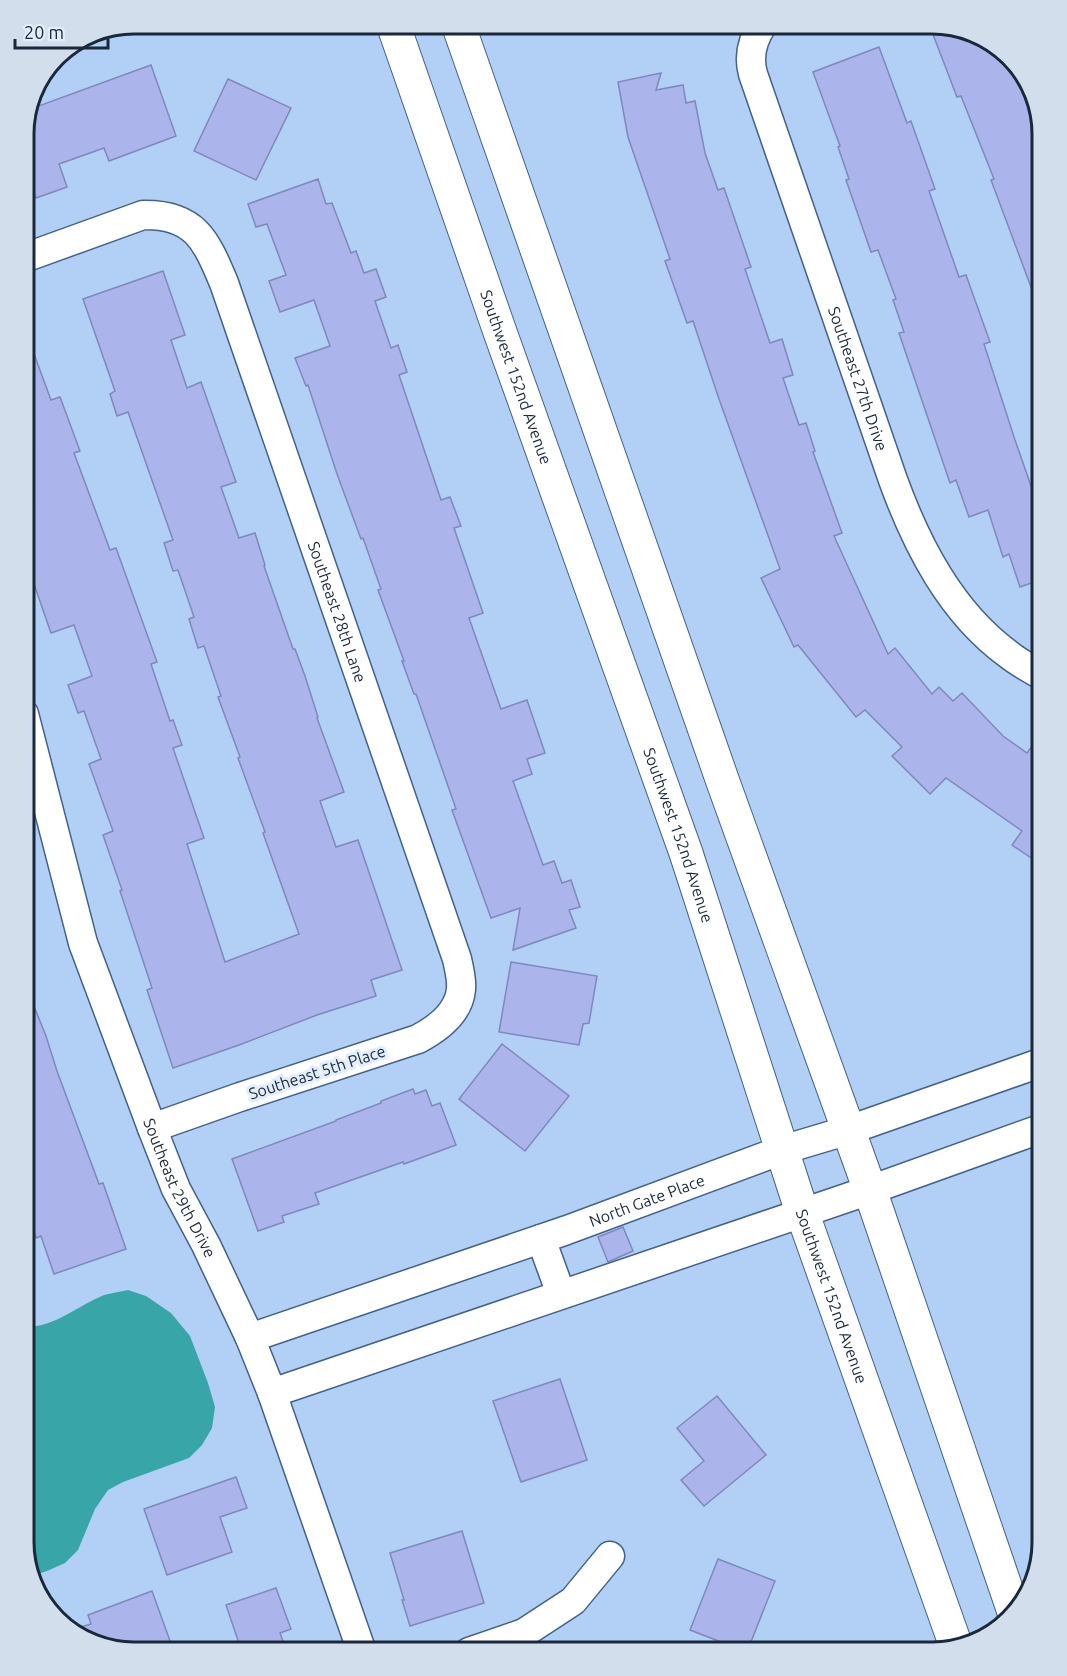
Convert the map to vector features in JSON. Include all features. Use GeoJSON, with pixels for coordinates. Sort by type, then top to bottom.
{"type":"FeatureCollection","features":[{"type":"Feature","properties":{"kind":"street","name":"Southwest 152nd Avenue"},"geometry":{"type":"LineString","coordinates":[[397,34],[686,853],[802,1212],[954,1639]]}},
{"type":"Feature","properties":{"kind":"street"},"geometry":{"type":"LineString","coordinates":[[462,34],[723,782],[849,1130],[1011,1604]]}},
{"type":"Feature","properties":{"kind":"street","name":"Southeast 27th Drive"},"geometry":{"type":"LineString","coordinates":[[757,35],[750,60],[753,74],[893,480],[914,533],[942,583],[973,623],[1008,654],[1032,669]]}},
{"type":"Feature","properties":{"kind":"street","name":"Southeast 28th Lane"},"geometry":{"type":"LineString","coordinates":[[35,254],[143,215],[158,215],[174,218],[189,225],[201,237],[214,258],[457,959],[461,990]]}},
{"type":"Feature","properties":{"kind":"street","name":"Southeast 29th Drive"},"geometry":{"type":"LineString","coordinates":[[35,755],[83,944],[176,1190],[206,1245],[250,1338],[272,1393],[358,1641]]}},
{"type":"Feature","properties":{"kind":"street","name":"Southeast 5th Place"},"geometry":{"type":"LineString","coordinates":[[152,1128],[418,1039],[432,1032],[442,1023],[457,1003],[461,990]]}},
{"type":"Feature","properties":{"kind":"street","name":"North Gate Place"},"geometry":{"type":"LineString","coordinates":[[250,1338],[541,1239],[782,1150],[849,1130],[1032,1066]]}},
{"type":"Feature","properties":{"kind":"street"},"geometry":{"type":"LineString","coordinates":[[272,1393],[870,1190],[1032,1132]]}},
{"type":"Feature","properties":{"kind":"street"},"geometry":{"type":"LineString","coordinates":[[541,1239],[561,1294]]}},
{"type":"Feature","properties":{"kind":"street"},"geometry":{"type":"LineString","coordinates":[[500,1641],[524,1633],[573,1601],[610,1556]]}},
{"type":"Feature","properties":{"kind":"shaded area"},"geometry":{"type":"Polygon","coordinates":[[[128,1290],[146,1296],[171,1313],[190,1336],[215,1407],[212,1428],[202,1445],[189,1458],[123,1482],[108,1490],[95,1509],[78,1550],[65,1563],[40,1573],[34,1542],[34,1326],[55,1320],[104,1295],[128,1290]]]}},
{"type":"Feature","properties":{"kind":"building"},"geometry":{"type":"Polygon","coordinates":[[[933,35],[952,36],[988,51],[1008,68],[1027,102],[1031,115],[1032,134],[1032,290],[991,180],[994,179],[961,96],[957,97],[933,35]]]}},
{"type":"Feature","properties":{"kind":"building"},"geometry":{"type":"Polygon","coordinates":[[[879,47],[907,123],[911,121],[935,189],[929,191],[959,277],[966,275],[990,342],[984,344],[1032,489],[1032,583],[1020,587],[1009,554],[1003,557],[988,510],[969,517],[956,480],[950,483],[899,333],[904,332],[893,300],[896,299],[878,250],[871,252],[846,180],[849,179],[838,147],[840,146],[813,72],[879,47]]]}},
{"type":"Feature","properties":{"kind":"building"},"geometry":{"type":"Polygon","coordinates":[[[151,65],[176,136],[109,161],[104,148],[59,164],[67,187],[36,198],[35,128],[39,106],[151,65]]]}},
{"type":"Feature","properties":{"kind":"building"},"geometry":{"type":"Polygon","coordinates":[[[661,73],[656,90],[683,85],[686,103],[695,101],[705,153],[718,190],[724,188],[751,267],[745,269],[770,343],[782,339],[793,375],[783,378],[799,425],[806,423],[815,451],[813,452],[842,533],[834,536],[888,654],[895,648],[932,694],[939,687],[953,701],[962,693],[1003,736],[1027,753],[1032,746],[1032,859],[1012,845],[1022,831],[946,778],[930,794],[892,756],[902,747],[865,710],[856,717],[798,645],[794,647],[761,578],[780,569],[693,321],[687,323],[665,261],[670,259],[628,137],[618,82],[661,73]]]}},
{"type":"Feature","properties":{"kind":"building"},"geometry":{"type":"Polygon","coordinates":[[[228,79],[291,108],[256,180],[194,151],[228,79]]]}},
{"type":"Feature","properties":{"kind":"building"},"geometry":{"type":"Polygon","coordinates":[[[318,179],[326,204],[332,203],[351,253],[356,251],[364,273],[376,269],[386,297],[375,301],[391,348],[398,345],[407,372],[399,375],[441,500],[450,497],[461,526],[454,528],[483,613],[469,618],[501,709],[527,700],[545,753],[527,759],[532,774],[513,781],[543,865],[554,861],[562,883],[571,880],[580,907],[569,910],[576,928],[513,950],[520,908],[491,918],[452,810],[456,809],[378,590],[381,589],[337,474],[308,385],[306,386],[295,358],[330,346],[314,300],[280,312],[269,281],[286,275],[267,224],[256,227],[248,204],[318,179]]]}},
{"type":"Feature","properties":{"kind":"building"},"geometry":{"type":"Polygon","coordinates":[[[163,271],[185,335],[171,340],[187,388],[201,382],[236,482],[221,487],[239,538],[255,533],[264,566],[293,649],[295,649],[305,676],[317,718],[344,792],[320,801],[336,847],[358,840],[402,970],[371,980],[376,996],[317,1015],[173,1068],[147,990],[152,988],[103,835],[113,831],[89,764],[101,759],[84,711],[78,713],[68,685],[92,676],[74,625],[51,633],[35,586],[35,356],[51,400],[60,397],[80,451],[74,453],[110,550],[116,548],[157,662],[151,664],[170,721],[173,720],[182,745],[173,748],[204,838],[187,844],[225,962],[299,934],[238,758],[240,757],[218,697],[221,696],[204,646],[198,648],[189,619],[194,617],[178,570],[173,571],[164,543],[173,540],[128,412],[117,416],[110,394],[115,391],[83,299],[163,271]]]}},
{"type":"Feature","properties":{"kind":"building"},"geometry":{"type":"Polygon","coordinates":[[[511,962],[597,976],[589,1023],[583,1024],[579,1045],[499,1032],[511,962]]]}},
{"type":"Feature","properties":{"kind":"building"},"geometry":{"type":"Polygon","coordinates":[[[34,1007],[99,1184],[103,1183],[126,1249],[54,1274],[41,1236],[36,1238],[34,1007]]]}},
{"type":"Feature","properties":{"kind":"building"},"geometry":{"type":"Polygon","coordinates":[[[502,1044],[569,1096],[525,1151],[459,1099],[502,1044]]]}},
{"type":"Feature","properties":{"kind":"building"},"geometry":{"type":"Polygon","coordinates":[[[413,1089],[415,1094],[426,1090],[432,1106],[440,1103],[456,1145],[315,1193],[319,1204],[282,1216],[284,1222],[258,1231],[232,1159],[336,1121],[413,1089]]]}},
{"type":"Feature","properties":{"kind":"building"},"geometry":{"type":"Polygon","coordinates":[[[623,1227],[633,1251],[608,1262],[598,1237],[623,1227]]]}},
{"type":"Feature","properties":{"kind":"building"},"geometry":{"type":"Polygon","coordinates":[[[560,1379],[587,1460],[521,1482],[493,1401],[560,1379]]]}},
{"type":"Feature","properties":{"kind":"building"},"geometry":{"type":"Polygon","coordinates":[[[717,1396],[766,1455],[704,1506],[681,1480],[704,1461],[677,1428],[717,1396]]]}},
{"type":"Feature","properties":{"kind":"building"},"geometry":{"type":"Polygon","coordinates":[[[236,1477],[247,1508],[220,1517],[232,1552],[167,1575],[144,1509],[236,1477]]]}},
{"type":"Feature","properties":{"kind":"building"},"geometry":{"type":"Polygon","coordinates":[[[462,1531],[484,1603],[410,1626],[390,1553],[462,1531]]]}},
{"type":"Feature","properties":{"kind":"building"},"geometry":{"type":"Polygon","coordinates":[[[718,1559],[775,1581],[751,1642],[720,1642],[690,1630],[718,1559]]]}},
{"type":"Feature","properties":{"kind":"building"},"geometry":{"type":"Polygon","coordinates":[[[276,1588],[291,1629],[280,1633],[283,1641],[238,1641],[226,1605],[276,1588]]]}},
{"type":"Feature","properties":{"kind":"building"},"geometry":{"type":"Polygon","coordinates":[[[152,1591],[170,1641],[128,1641],[102,1636],[82,1627],[91,1624],[88,1615],[152,1591]]]}}]}
